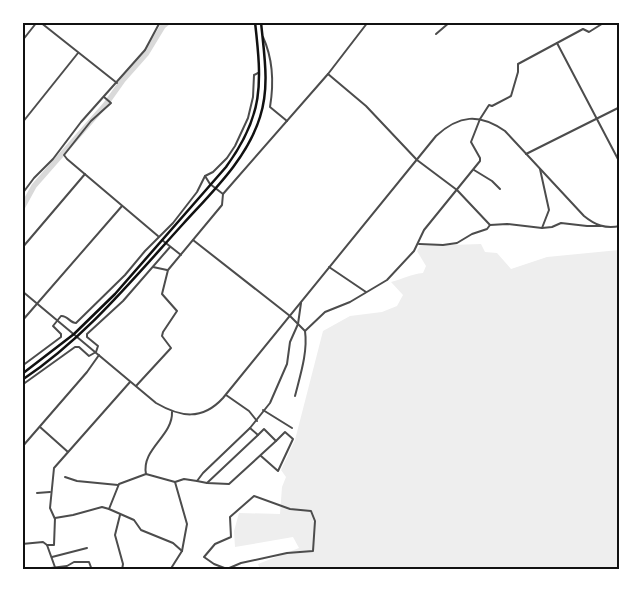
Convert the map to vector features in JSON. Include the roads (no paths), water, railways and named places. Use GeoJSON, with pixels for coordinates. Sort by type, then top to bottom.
{"type":"FeatureCollection","features":[{"type":"Feature","properties":{"kind":"highway"},"geometry":{"type":"LineString","coordinates":[[22,374],[74,334],[115,294],[240,149],[257,110],[260,73],[255,22]]}},
{"type":"Feature","properties":{"kind":"highway"},"geometry":{"type":"LineString","coordinates":[[22,380],[77,337],[124,290],[227,173],[248,145],[260,118],[266,84],[261,22]]}},
{"type":"Feature","properties":{"kind":"street"},"geometry":{"type":"LineString","coordinates":[[22,41],[38,22],[117,83]]}},
{"type":"Feature","properties":{"kind":"street"},"geometry":{"type":"LineString","coordinates":[[22,194],[34,178],[53,159],[81,122],[145,50],[160,22]]}},
{"type":"Feature","properties":{"kind":"street"},"geometry":{"type":"LineString","coordinates":[[135,386],[171,348],[162,336],[162,332],[177,311],[162,294],[168,270],[222,205],[223,194],[328,74],[368,22]]}},
{"type":"Feature","properties":{"kind":"street"},"geometry":{"type":"LineString","coordinates":[[436,34],[450,22]]}},
{"type":"Feature","properties":{"kind":"street"},"geometry":{"type":"LineString","coordinates":[[304,332],[325,312],[350,302],[387,280],[414,251],[419,244],[424,230],[474,170],[480,158],[471,142],[480,119],[488,105],[499,103],[511,96],[518,72],[518,64],[583,30],[590,32],[605,22]]}},
{"type":"Feature","properties":{"kind":"street"},"geometry":{"type":"LineString","coordinates":[[262,36],[267,46],[272,69],[270,107],[287,121]]}},
{"type":"Feature","properties":{"kind":"street"},"geometry":{"type":"LineString","coordinates":[[557,43],[620,163]]}},
{"type":"Feature","properties":{"kind":"street"},"geometry":{"type":"LineString","coordinates":[[22,123],[78,53]]}},
{"type":"Feature","properties":{"kind":"street"},"geometry":{"type":"LineString","coordinates":[[22,366],[61,337],[61,334],[53,326],[63,315],[76,323],[125,275],[145,251],[173,223],[198,192],[205,176],[219,167],[235,146],[251,110],[254,75],[260,73]]}},
{"type":"Feature","properties":{"kind":"street"},"geometry":{"type":"LineString","coordinates":[[328,74],[370,111],[417,160],[456,190],[490,225]]}},
{"type":"Feature","properties":{"kind":"street"},"geometry":{"type":"LineString","coordinates":[[104,98],[112,104],[91,121],[64,155],[181,256]]}},
{"type":"Feature","properties":{"kind":"street"},"geometry":{"type":"LineString","coordinates":[[526,154],[620,107]]}},
{"type":"Feature","properties":{"kind":"street"},"geometry":{"type":"LineString","coordinates":[[22,291],[156,403],[172,412],[186,415],[201,413],[218,403],[226,395],[436,136],[450,124],[463,120],[480,119],[489,121],[505,131],[580,213],[591,222],[610,228],[620,226]]}},
{"type":"Feature","properties":{"kind":"street"},"geometry":{"type":"LineString","coordinates":[[540,169],[549,212],[542,228]]}},
{"type":"Feature","properties":{"kind":"street"},"geometry":{"type":"LineString","coordinates":[[474,170],[492,181],[500,189]]}},
{"type":"Feature","properties":{"kind":"street"},"geometry":{"type":"LineString","coordinates":[[22,248],[85,174]]}},
{"type":"Feature","properties":{"kind":"street"},"geometry":{"type":"LineString","coordinates":[[205,176],[210,184],[223,194]]}},
{"type":"Feature","properties":{"kind":"street"},"geometry":{"type":"LineString","coordinates":[[22,321],[122,206]]}},
{"type":"Feature","properties":{"kind":"street"},"geometry":{"type":"LineString","coordinates":[[419,244],[443,245],[457,243],[472,234],[487,229],[490,225],[507,224],[542,228],[552,227],[561,223],[601,226]]}},
{"type":"Feature","properties":{"kind":"street"},"geometry":{"type":"LineString","coordinates":[[194,240],[290,316],[304,332],[306,339],[304,354],[295,396]]}},
{"type":"Feature","properties":{"kind":"street"},"geometry":{"type":"LineString","coordinates":[[22,385],[75,347],[79,347],[89,356],[96,352],[98,346],[86,337],[87,334],[123,300],[170,247]]}},
{"type":"Feature","properties":{"kind":"street"},"geometry":{"type":"LineString","coordinates":[[153,267],[168,270]]}},
{"type":"Feature","properties":{"kind":"street"},"geometry":{"type":"LineString","coordinates":[[329,267],[366,292]]}},
{"type":"Feature","properties":{"kind":"street"},"geometry":{"type":"LineString","coordinates":[[198,481],[203,473],[257,421],[270,402],[287,364],[290,342],[298,324],[301,302]]}},
{"type":"Feature","properties":{"kind":"street"},"geometry":{"type":"LineString","coordinates":[[22,448],[87,372],[99,355]]}},
{"type":"Feature","properties":{"kind":"street"},"geometry":{"type":"LineString","coordinates":[[22,544],[43,542],[47,545],[54,545],[55,519],[50,508],[50,492],[54,468],[130,382]]}},
{"type":"Feature","properties":{"kind":"street"},"geometry":{"type":"LineString","coordinates":[[226,395],[249,411],[257,421]]}},
{"type":"Feature","properties":{"kind":"street"},"geometry":{"type":"LineString","coordinates":[[263,410],[292,428]]}},
{"type":"Feature","properties":{"kind":"street"},"geometry":{"type":"LineString","coordinates":[[146,474],[146,461],[170,427],[172,412]]}},
{"type":"Feature","properties":{"kind":"street"},"geometry":{"type":"LineString","coordinates":[[40,428],[69,452]]}},
{"type":"Feature","properties":{"kind":"street"},"geometry":{"type":"LineString","coordinates":[[250,428],[258,435]]}},
{"type":"Feature","properties":{"kind":"street"},"geometry":{"type":"LineString","coordinates":[[207,483],[264,429],[276,441]]}},
{"type":"Feature","properties":{"kind":"street"},"geometry":{"type":"LineString","coordinates":[[65,477],[78,481],[118,485],[146,474],[175,482],[184,479],[229,484],[285,432],[293,439],[278,471],[261,456]]}},
{"type":"Feature","properties":{"kind":"street"},"geometry":{"type":"LineString","coordinates":[[170,570],[182,550],[186,518],[182,512],[181,500],[175,482]]}},
{"type":"Feature","properties":{"kind":"street"},"geometry":{"type":"LineString","coordinates":[[109,508],[118,485]]}},
{"type":"Feature","properties":{"kind":"street"},"geometry":{"type":"LineString","coordinates":[[38,494],[50,492]]}},
{"type":"Feature","properties":{"kind":"street"},"geometry":{"type":"LineString","coordinates":[[254,496],[290,509],[311,511],[315,521],[314,551],[287,553],[241,563],[226,569],[204,557],[215,544],[231,537],[230,517],[254,496]]}},
{"type":"Feature","properties":{"kind":"street"},"geometry":{"type":"LineString","coordinates":[[55,519],[60,516],[73,516],[102,508],[109,508],[120,515],[134,520],[141,530],[174,543],[182,550]]}},
{"type":"Feature","properties":{"kind":"street"},"geometry":{"type":"LineString","coordinates":[[120,515],[115,535],[122,570]]}},
{"type":"Feature","properties":{"kind":"street"},"geometry":{"type":"LineString","coordinates":[[47,545],[56,568]]}},
{"type":"Feature","properties":{"kind":"street"},"geometry":{"type":"LineString","coordinates":[[52,557],[87,548]]}},
{"type":"Feature","properties":{"kind":"street"},"geometry":{"type":"LineString","coordinates":[[35,570],[67,566],[74,562],[89,562],[92,570]]}},
{"type":"Feature","properties":{"kind":"waterway"},"geometry":{"type":"LineString","coordinates":[[22,208],[34,186],[106,104],[123,80],[146,54],[163,26],[168,22]]}}]}
